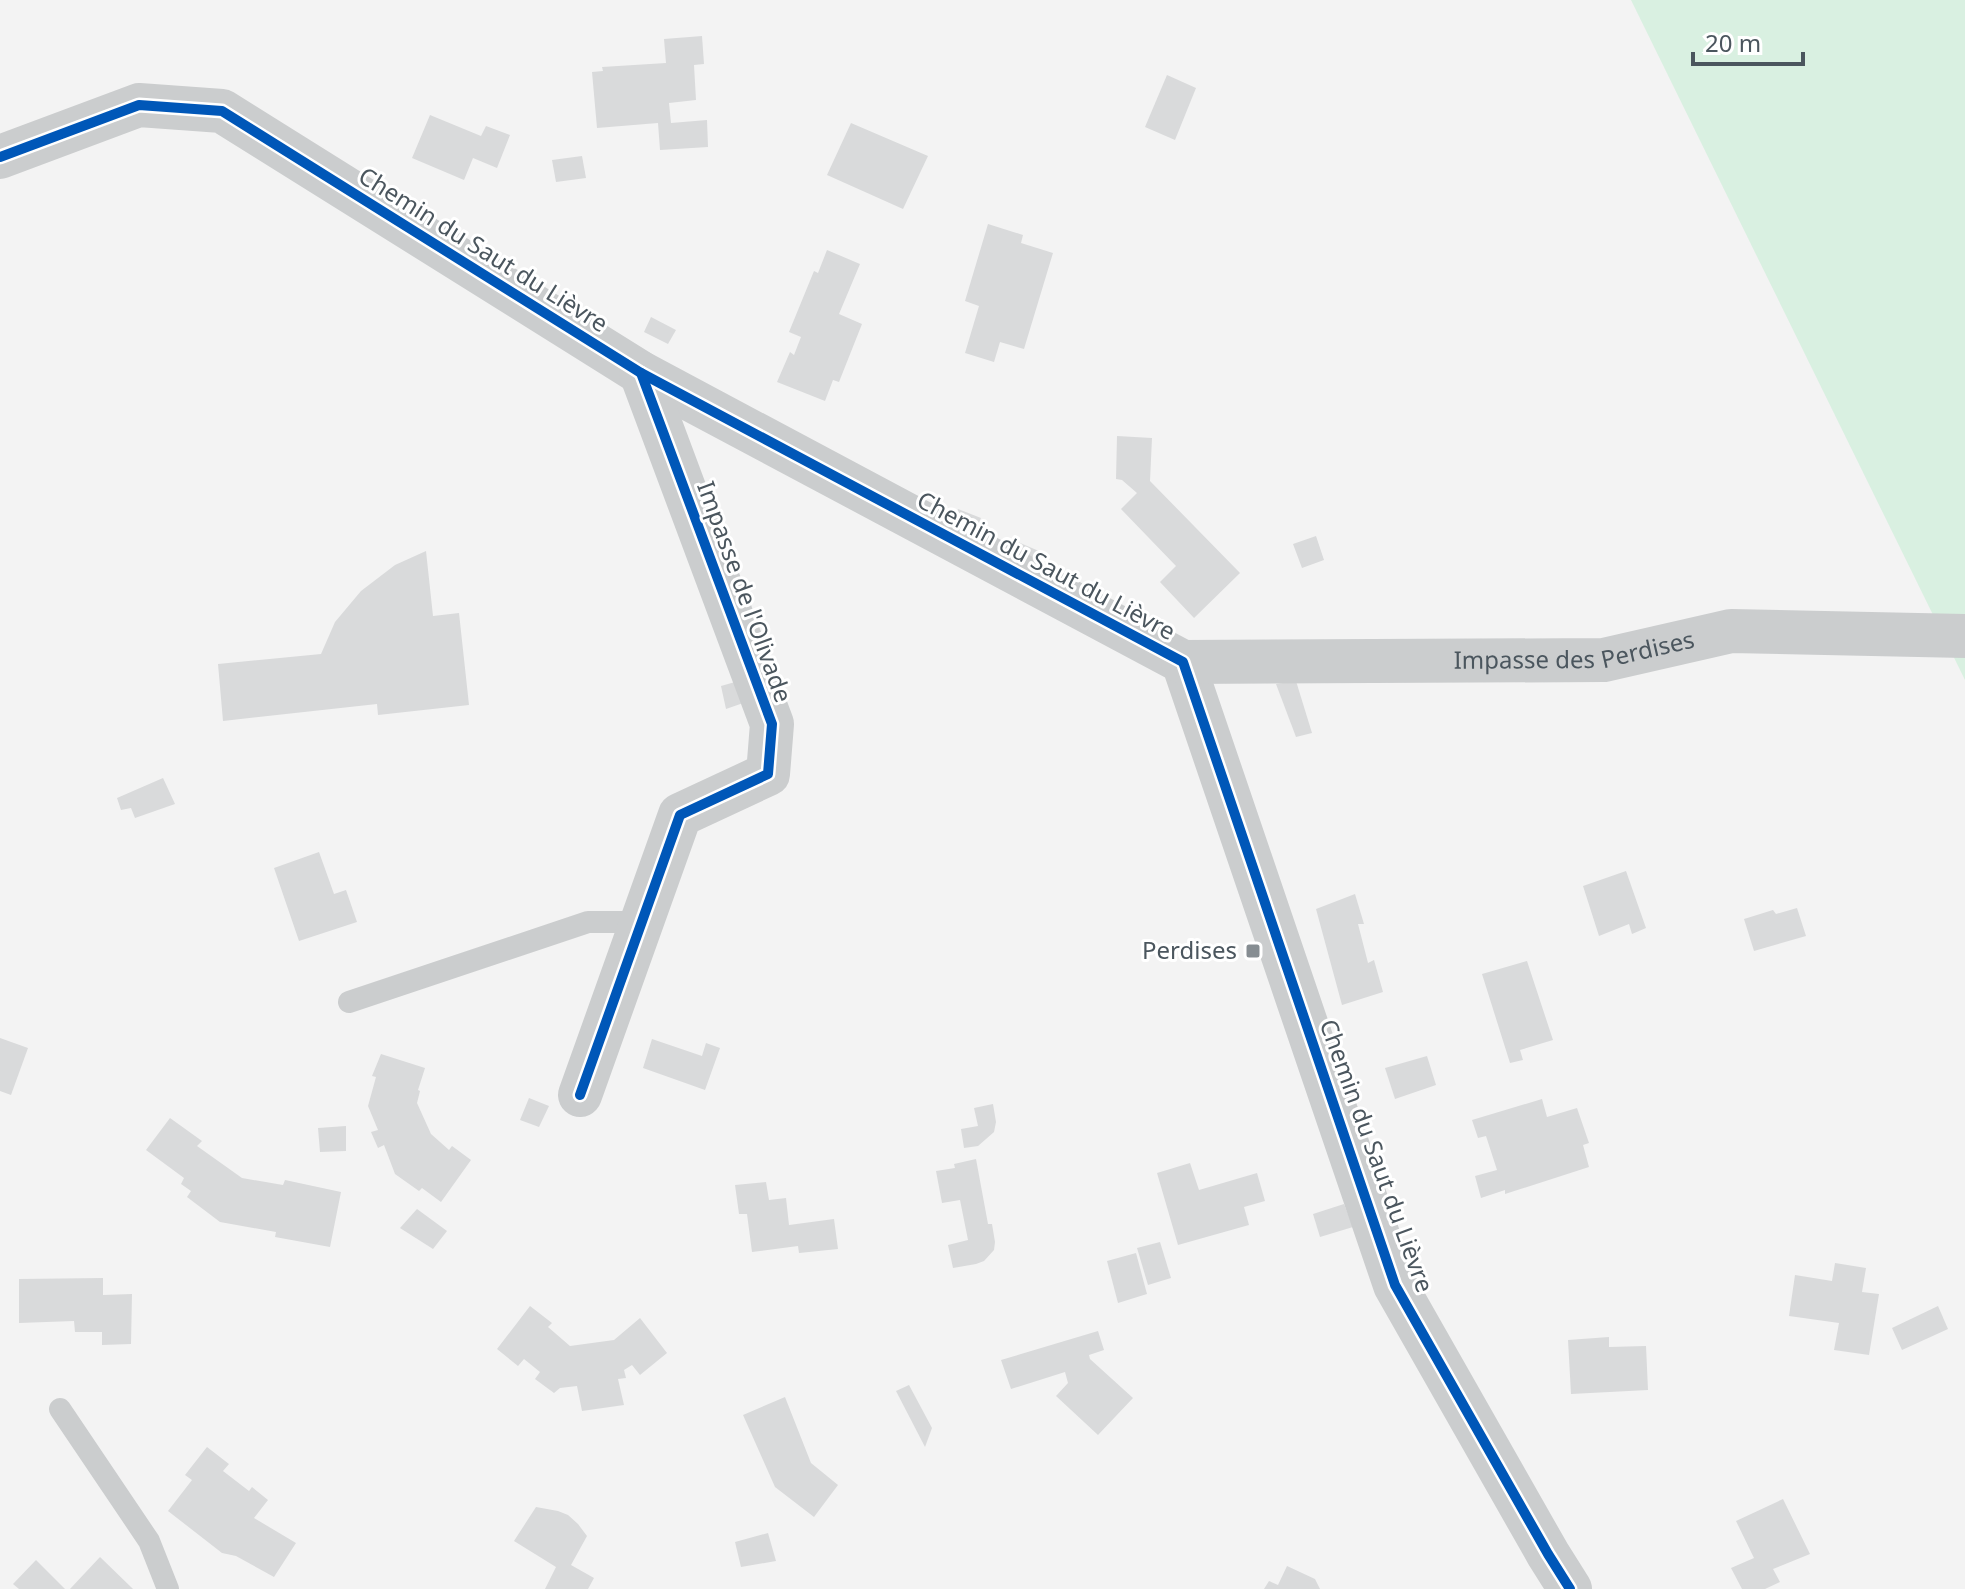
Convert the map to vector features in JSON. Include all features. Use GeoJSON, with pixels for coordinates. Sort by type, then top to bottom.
{"type":"FeatureCollection","features":[{"type":"Feature","properties":{"kind":"street","name":"Chemin du Saut du Lièvre"},"geometry":{"type":"LineString","coordinates":[[0,157],[139,105],[222,111],[641,373],[1183,662],[1395,1285],[1570,1589]]}},
{"type":"Feature","properties":{"kind":"street","name":"Impasse de l'Olivade"},"geometry":{"type":"LineString","coordinates":[[580,1095],[680,815],[768,774],[772,724],[641,373]]}},
{"type":"Feature","properties":{"kind":"street","name":"Impasse des Perdises"},"geometry":{"type":"LineString","coordinates":[[1183,662],[1604,660],[1731,631],[1965,636]]}},
{"type":"Feature","properties":{"kind":"lane"},"geometry":{"type":"LineString","coordinates":[[349,1002],[588,922],[642,922]]}},
{"type":"Feature","properties":{"kind":"lane"},"geometry":{"type":"LineString","coordinates":[[60,1409],[149,1541],[168,1589]]}},
{"type":"Feature","properties":{"kind":"green space"},"geometry":{"type":"Polygon","coordinates":[[[1631,0],[1965,0],[1965,680],[1631,0]]]}},
{"type":"Feature","properties":{"kind":"building"},"geometry":{"type":"Polygon","coordinates":[[[702,36],[704,64],[694,65],[696,100],[669,103],[671,123],[707,120],[708,147],[660,150],[658,123],[597,128],[592,72],[603,71],[602,67],[666,63],[664,39],[702,36]]]}},
{"type":"Feature","properties":{"kind":"building"},"geometry":{"type":"Polygon","coordinates":[[[1167,75],[1196,88],[1175,140],[1145,127],[1167,75]]]}},
{"type":"Feature","properties":{"kind":"building"},"geometry":{"type":"Polygon","coordinates":[[[430,115],[481,136],[486,126],[510,135],[497,168],[473,158],[464,180],[412,158],[430,115]]]}},
{"type":"Feature","properties":{"kind":"building"},"geometry":{"type":"Polygon","coordinates":[[[851,123],[928,156],[903,209],[827,175],[851,123]]]}},
{"type":"Feature","properties":{"kind":"building"},"geometry":{"type":"Polygon","coordinates":[[[582,156],[586,178],[556,182],[552,160],[582,156]]]}},
{"type":"Feature","properties":{"kind":"building"},"geometry":{"type":"Polygon","coordinates":[[[988,224],[1023,235],[1021,243],[1053,253],[1024,349],[1000,342],[994,362],[965,353],[979,306],[965,301],[988,224]]]}},
{"type":"Feature","properties":{"kind":"building"},"geometry":{"type":"Polygon","coordinates":[[[827,250],[860,264],[839,314],[862,324],[839,382],[833,380],[825,401],[777,382],[790,352],[794,355],[801,337],[789,332],[814,271],[818,273],[827,250]]]}},
{"type":"Feature","properties":{"kind":"building"},"geometry":{"type":"Polygon","coordinates":[[[651,317],[676,330],[668,344],[644,332],[651,317]]]}},
{"type":"Feature","properties":{"kind":"building"},"geometry":{"type":"Polygon","coordinates":[[[1117,436],[1152,438],[1150,481],[1240,573],[1194,618],[1160,582],[1176,566],[1121,509],[1137,493],[1122,480],[1116,479],[1117,436]]]}},
{"type":"Feature","properties":{"kind":"building"},"geometry":{"type":"Polygon","coordinates":[[[958,509],[981,518],[970,543],[950,531],[958,509]]]}},
{"type":"Feature","properties":{"kind":"building"},"geometry":{"type":"Polygon","coordinates":[[[1316,536],[1324,560],[1302,568],[1293,544],[1316,536]]]}},
{"type":"Feature","properties":{"kind":"building"},"geometry":{"type":"Polygon","coordinates":[[[1013,540],[1046,554],[1034,580],[1000,560],[1013,540]]]}},
{"type":"Feature","properties":{"kind":"building"},"geometry":{"type":"Polygon","coordinates":[[[426,551],[433,616],[459,613],[469,705],[378,715],[377,704],[223,721],[218,664],[321,654],[335,622],[361,591],[395,565],[426,551]]]}},
{"type":"Feature","properties":{"kind":"building"},"geometry":{"type":"Polygon","coordinates":[[[742,680],[749,701],[726,709],[721,686],[742,680]]]}},
{"type":"Feature","properties":{"kind":"building"},"geometry":{"type":"Polygon","coordinates":[[[1296,681],[1312,733],[1296,737],[1276,684],[1296,681]]]}},
{"type":"Feature","properties":{"kind":"building"},"geometry":{"type":"Polygon","coordinates":[[[163,778],[175,804],[135,818],[131,808],[121,810],[117,798],[163,778]]]}},
{"type":"Feature","properties":{"kind":"building"},"geometry":{"type":"Polygon","coordinates":[[[319,852],[334,894],[346,890],[357,922],[299,941],[274,868],[319,852]]]}},
{"type":"Feature","properties":{"kind":"building"},"geometry":{"type":"Polygon","coordinates":[[[1626,871],[1646,928],[1632,934],[1629,924],[1599,936],[1583,886],[1626,871]]]}},
{"type":"Feature","properties":{"kind":"building"},"geometry":{"type":"Polygon","coordinates":[[[1355,894],[1364,924],[1358,924],[1368,963],[1374,960],[1383,992],[1342,1005],[1316,909],[1355,894]]]}},
{"type":"Feature","properties":{"kind":"building"},"geometry":{"type":"Polygon","coordinates":[[[1797,908],[1806,936],[1754,951],[1744,919],[1773,910],[1776,914],[1797,908]]]}},
{"type":"Feature","properties":{"kind":"building"},"geometry":{"type":"Polygon","coordinates":[[[1527,961],[1553,1040],[1520,1050],[1523,1060],[1510,1063],[1482,974],[1527,961]]]}},
{"type":"Feature","properties":{"kind":"building"},"geometry":{"type":"Polygon","coordinates":[[[0,1038],[28,1048],[11,1095],[0,1091],[0,1038]]]}},
{"type":"Feature","properties":{"kind":"building"},"geometry":{"type":"Polygon","coordinates":[[[652,1039],[702,1056],[706,1043],[720,1048],[705,1090],[643,1068],[652,1039]]]}},
{"type":"Feature","properties":{"kind":"building"},"geometry":{"type":"Polygon","coordinates":[[[381,1054],[425,1068],[417,1103],[431,1134],[449,1150],[452,1146],[471,1160],[441,1202],[395,1174],[384,1145],[378,1148],[371,1132],[378,1130],[368,1106],[376,1077],[372,1076],[381,1054]]]}},
{"type":"Feature","properties":{"kind":"building"},"geometry":{"type":"Polygon","coordinates":[[[1427,1056],[1436,1085],[1395,1099],[1385,1068],[1427,1056]]]}},
{"type":"Feature","properties":{"kind":"building"},"geometry":{"type":"Polygon","coordinates":[[[529,1098],[549,1106],[539,1127],[520,1120],[529,1098]]]}},
{"type":"Feature","properties":{"kind":"building"},"geometry":{"type":"Polygon","coordinates":[[[1542,1099],[1547,1117],[1577,1108],[1589,1143],[1583,1145],[1589,1167],[1505,1194],[1505,1190],[1481,1198],[1475,1176],[1497,1170],[1486,1136],[1478,1138],[1472,1120],[1542,1099]]]}},
{"type":"Feature","properties":{"kind":"building"},"geometry":{"type":"Polygon","coordinates":[[[993,1104],[994,1132],[978,1146],[964,1148],[961,1129],[978,1126],[974,1108],[993,1104]]]}},
{"type":"Feature","properties":{"kind":"building"},"geometry":{"type":"Polygon","coordinates":[[[170,1118],[202,1141],[197,1146],[242,1178],[283,1185],[285,1180],[341,1192],[330,1247],[275,1237],[276,1232],[220,1222],[187,1197],[191,1191],[181,1184],[184,1178],[146,1150],[170,1118]]]}},
{"type":"Feature","properties":{"kind":"building"},"geometry":{"type":"Polygon","coordinates":[[[346,1126],[346,1151],[320,1152],[318,1128],[346,1126]]]}},
{"type":"Feature","properties":{"kind":"building"},"geometry":{"type":"Polygon","coordinates":[[[976,1159],[988,1224],[992,1224],[994,1250],[984,1261],[953,1268],[948,1245],[968,1240],[960,1200],[942,1203],[936,1171],[955,1168],[954,1164],[976,1159]]]}},
{"type":"Feature","properties":{"kind":"building"},"geometry":{"type":"Polygon","coordinates":[[[1190,1163],[1199,1190],[1257,1173],[1265,1201],[1244,1207],[1249,1225],[1178,1245],[1157,1173],[1190,1163]]]}},
{"type":"Feature","properties":{"kind":"building"},"geometry":{"type":"Polygon","coordinates":[[[766,1182],[769,1200],[786,1198],[789,1225],[834,1219],[838,1249],[799,1253],[798,1246],[752,1252],[747,1214],[739,1214],[735,1185],[766,1182]]]}},
{"type":"Feature","properties":{"kind":"building"},"geometry":{"type":"Polygon","coordinates":[[[1344,1204],[1353,1227],[1320,1237],[1313,1214],[1344,1204]]]}},
{"type":"Feature","properties":{"kind":"building"},"geometry":{"type":"Polygon","coordinates":[[[417,1209],[447,1231],[433,1249],[400,1228],[417,1209]]]}},
{"type":"Feature","properties":{"kind":"building"},"geometry":{"type":"Polygon","coordinates":[[[1160,1242],[1171,1278],[1148,1285],[1137,1248],[1160,1242]]]}},
{"type":"Feature","properties":{"kind":"building"},"geometry":{"type":"Polygon","coordinates":[[[1136,1253],[1147,1294],[1118,1303],[1107,1261],[1136,1253]]]}},
{"type":"Feature","properties":{"kind":"building"},"geometry":{"type":"Polygon","coordinates":[[[1835,1263],[1866,1268],[1862,1292],[1879,1294],[1869,1355],[1834,1350],[1839,1323],[1789,1316],[1795,1275],[1832,1281],[1835,1263]]]}},
{"type":"Feature","properties":{"kind":"building"},"geometry":{"type":"Polygon","coordinates":[[[103,1278],[103,1295],[132,1294],[131,1344],[102,1345],[102,1332],[75,1332],[74,1321],[19,1323],[19,1279],[103,1278]]]}},
{"type":"Feature","properties":{"kind":"building"},"geometry":{"type":"Polygon","coordinates":[[[530,1306],[552,1323],[548,1327],[570,1346],[614,1340],[640,1318],[667,1353],[640,1375],[632,1365],[624,1370],[626,1378],[618,1379],[624,1405],[582,1411],[577,1386],[560,1388],[554,1393],[535,1379],[540,1372],[524,1359],[518,1366],[497,1349],[530,1306]]]}},
{"type":"Feature","properties":{"kind":"building"},"geometry":{"type":"Polygon","coordinates":[[[1938,1306],[1948,1329],[1902,1350],[1892,1328],[1938,1306]]]}},
{"type":"Feature","properties":{"kind":"building"},"geometry":{"type":"Polygon","coordinates":[[[1098,1331],[1104,1350],[1089,1355],[1090,1359],[1133,1398],[1098,1435],[1056,1396],[1068,1383],[1065,1372],[1011,1389],[1001,1360],[1098,1331]]]}},
{"type":"Feature","properties":{"kind":"building"},"geometry":{"type":"Polygon","coordinates":[[[1609,1337],[1609,1347],[1646,1346],[1648,1390],[1571,1394],[1568,1340],[1609,1337]]]}},
{"type":"Feature","properties":{"kind":"building"},"geometry":{"type":"Polygon","coordinates":[[[909,1385],[932,1428],[925,1447],[896,1391],[909,1385]]]}},
{"type":"Feature","properties":{"kind":"building"},"geometry":{"type":"Polygon","coordinates":[[[785,1397],[811,1463],[838,1485],[814,1517],[775,1487],[743,1415],[785,1397]]]}},
{"type":"Feature","properties":{"kind":"building"},"geometry":{"type":"Polygon","coordinates":[[[207,1447],[229,1464],[223,1471],[249,1491],[252,1487],[268,1500],[254,1518],[296,1543],[274,1577],[236,1556],[222,1553],[168,1511],[192,1480],[185,1475],[207,1447]]]}},
{"type":"Feature","properties":{"kind":"building"},"geometry":{"type":"Polygon","coordinates":[[[1783,1499],[1810,1554],[1773,1569],[1780,1582],[1765,1589],[1742,1589],[1731,1568],[1754,1558],[1736,1521],[1783,1499]]]}},
{"type":"Feature","properties":{"kind":"building"},"geometry":{"type":"Polygon","coordinates":[[[536,1507],[568,1515],[587,1536],[571,1565],[594,1578],[588,1589],[545,1589],[556,1567],[514,1541],[536,1507]]]}},
{"type":"Feature","properties":{"kind":"building"},"geometry":{"type":"Polygon","coordinates":[[[768,1533],[776,1561],[741,1567],[735,1542],[768,1533]]]}},
{"type":"Feature","properties":{"kind":"building"},"geometry":{"type":"Polygon","coordinates":[[[100,1557],[133,1589],[70,1589],[100,1557]]]}},
{"type":"Feature","properties":{"kind":"building"},"geometry":{"type":"Polygon","coordinates":[[[36,1560],[65,1589],[19,1589],[13,1584],[36,1560]]]}},
{"type":"Feature","properties":{"kind":"building"},"geometry":{"type":"Polygon","coordinates":[[[1287,1566],[1315,1579],[1320,1589],[1264,1589],[1269,1581],[1278,1585],[1287,1566]]]}},
{"type":"Feature","properties":{"kind":"cycle path"},"geometry":{"type":"LineString","coordinates":[[0,157],[139,105],[222,111],[641,373],[1183,662],[1395,1285],[1570,1589]]}},
{"type":"Feature","properties":{"kind":"cycle path"},"geometry":{"type":"LineString","coordinates":[[580,1095],[680,815],[768,774],[772,724],[641,373]]}},
{"type":"Feature","properties":{"kind":"place","name":"Perdises"},"geometry":{"type":"Point","coordinates":[1253,951]}}]}
